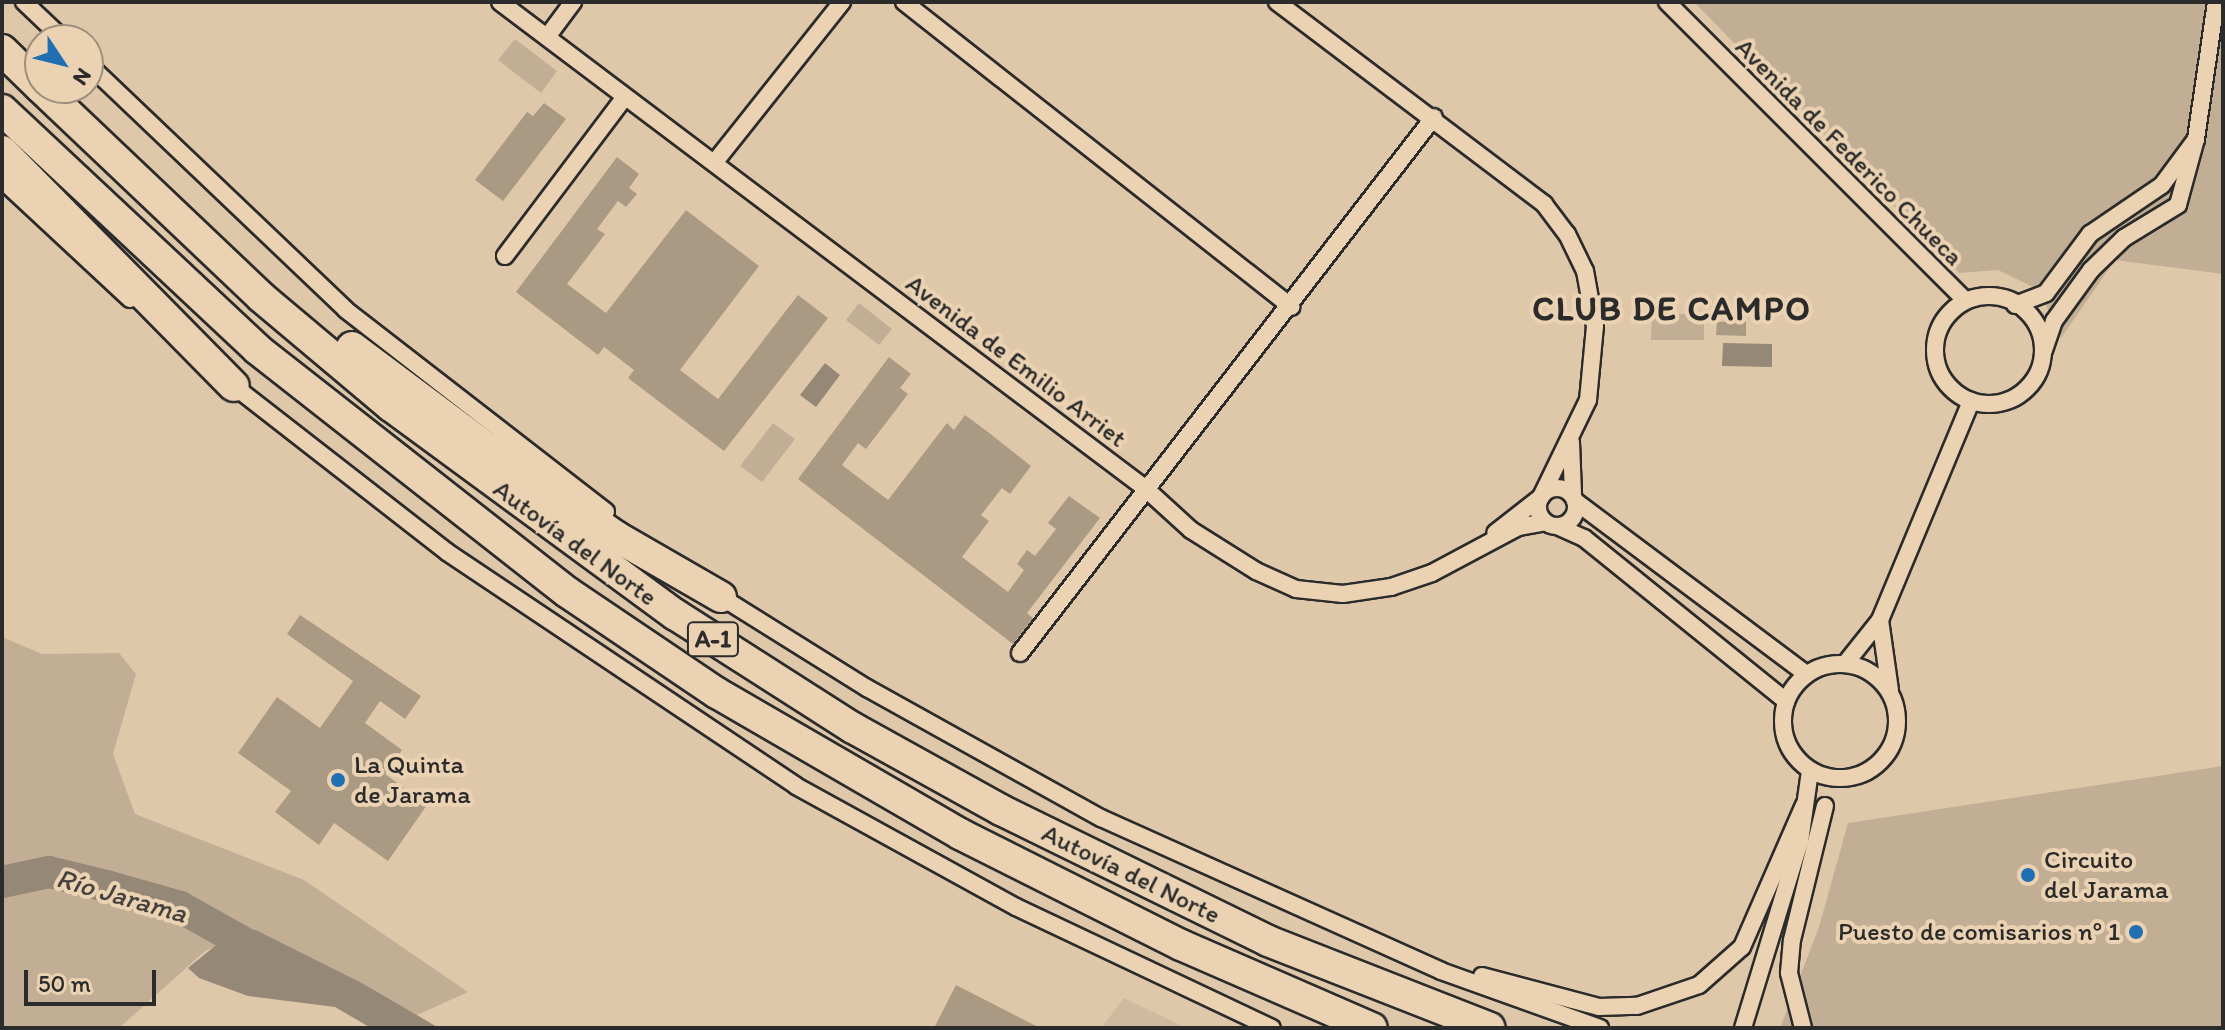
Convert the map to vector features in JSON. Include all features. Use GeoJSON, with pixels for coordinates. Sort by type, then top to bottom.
{"type":"FeatureCollection","features":[{"type":"Feature","properties":{"kind":"highway"},"geometry":{"type":"LineString","coordinates":[[2,38],[24,53]]}},
{"type":"Feature","properties":{"kind":"highway","name":"Autovía del Norte"},"geometry":{"type":"LineString","coordinates":[[2,50],[24,72]]}},
{"type":"Feature","properties":{"kind":"highway","name":"Autovía del Norte"},"geometry":{"type":"LineString","coordinates":[[57,104],[261,297],[380,396],[506,495],[676,615],[853,728],[1071,845],[1268,941],[1490,1028]]}},
{"type":"Feature","properties":{"kind":"highway"},"geometry":{"type":"LineString","coordinates":[[83,104],[282,289],[377,367],[603,528],[721,597]]}},
{"type":"Feature","properties":{"kind":"highway","name":"Autovía del Norte"},"geometry":{"type":"LineString","coordinates":[[2,110],[257,349],[567,592],[717,693],[960,834],[1181,945],[1372,1028]]}},
{"type":"Feature","properties":{"kind":"highway"},"geometry":{"type":"LineString","coordinates":[[2,151],[234,386]]}},
{"type":"Feature","properties":{"kind":"street"},"geometry":{"type":"LineString","coordinates":[[24,2],[47,24]]}},
{"type":"Feature","properties":{"kind":"street","name":"Avenida de Emilio Arriet"},"geometry":{"type":"LineString","coordinates":[[500,2],[1146,489],[1191,530],[1296,589],[1343,594],[1391,587],[1432,573],[1485,542],[1551,524]]}},
{"type":"Feature","properties":{"kind":"street"},"geometry":{"type":"LineString","coordinates":[[547,37],[573,2]]}},
{"type":"Feature","properties":{"kind":"street"},"geometry":{"type":"LineString","coordinates":[[714,163],[842,2]]}},
{"type":"Feature","properties":{"kind":"street"},"geometry":{"type":"LineString","coordinates":[[904,2],[1291,307]]}},
{"type":"Feature","properties":{"kind":"street"},"geometry":{"type":"LineString","coordinates":[[1277,2],[1434,117],[1544,204],[1585,271],[1593,341],[1588,400],[1538,509],[1551,524],[1584,538],[1786,701]]}},
{"type":"Feature","properties":{"kind":"street","name":"Avenida de Federico Chueca"},"geometry":{"type":"LineString","coordinates":[[1667,2],[1965,300]]}},
{"type":"Feature","properties":{"kind":"street"},"geometry":{"type":"LineString","coordinates":[[2044,350],[2035,320],[2005,297],[1965,300],[1942,321],[1934,354],[1953,391],[1971,401],[1990,404],[2022,393],[2039,372],[2054,321],[2091,270],[2124,238],[2170,210],[2186,192],[2216,2]]}},
{"type":"Feature","properties":{"kind":"street"},"geometry":{"type":"LineString","coordinates":[[104,79],[346,310],[721,597],[1020,775],[1346,930],[1441,971],[1600,1028]]}},
{"type":"Feature","properties":{"kind":"street"},"geometry":{"type":"LineString","coordinates":[[505,256],[625,97]]}},
{"type":"Feature","properties":{"kind":"street"},"geometry":{"type":"LineString","coordinates":[[1020,653],[1291,307],[1434,117]]}},
{"type":"Feature","properties":{"kind":"street"},"geometry":{"type":"LineString","coordinates":[[2015,305],[2046,293],[2090,234],[2162,185],[2196,139]]}},
{"type":"Feature","properties":{"kind":"street"},"geometry":{"type":"LineString","coordinates":[[2,180],[115,287],[234,386],[459,561],[796,786],[1016,907],[1272,1028]]}},
{"type":"Feature","properties":{"kind":"street"},"geometry":{"type":"LineString","coordinates":[[2162,185],[2158,203],[2170,210]]}},
{"type":"Feature","properties":{"kind":"street"},"geometry":{"type":"LineString","coordinates":[[1846,779],[1810,771],[1785,741],[1786,701],[1806,674],[1845,664],[1880,620],[1971,401]]}},
{"type":"Feature","properties":{"kind":"street"},"geometry":{"type":"LineString","coordinates":[[1551,524],[1572,519],[1571,437]]}},
{"type":"Feature","properties":{"kind":"street"},"geometry":{"type":"LineString","coordinates":[[1485,542],[1556,487],[1806,674]]}},
{"type":"Feature","properties":{"kind":"street"},"geometry":{"type":"LineString","coordinates":[[1800,842],[1846,779],[1876,766],[1887,754],[1897,724],[1880,620]]}},
{"type":"Feature","properties":{"kind":"street"},"geometry":{"type":"LineString","coordinates":[[1845,664],[1880,680],[1891,695]]}},
{"type":"Feature","properties":{"kind":"street"},"geometry":{"type":"LineString","coordinates":[[1743,1028],[1800,842],[1810,771]]}},
{"type":"Feature","properties":{"kind":"street"},"geometry":{"type":"LineString","coordinates":[[1346,930],[1470,972],[1599,1007],[1637,1006],[1677,996],[1722,970],[1742,947],[1804,805]]}},
{"type":"Feature","properties":{"kind":"street"},"geometry":{"type":"LineString","coordinates":[[1803,1028],[1789,973],[1792,940],[1825,806]]}},
{"type":"Feature","properties":{"kind":"shaded area"},"geometry":{"type":"Polygon","coordinates":[[[1694,2],[2223,2],[2223,274],[2115,260],[2061,338],[2039,290],[1998,270],[1959,273],[1694,2]]]}},
{"type":"Feature","properties":{"kind":"shaded area"},"geometry":{"type":"Polygon","coordinates":[[[515,39],[557,71],[541,93],[498,60],[515,39]]]}},
{"type":"Feature","properties":{"kind":"shaded area"},"geometry":{"type":"Polygon","coordinates":[[[859,303],[892,329],[879,345],[846,320],[859,303]]]}},
{"type":"Feature","properties":{"kind":"shaded area"},"geometry":{"type":"Polygon","coordinates":[[[1652,314],[1704,314],[1704,340],[1651,340],[1652,314]]]}},
{"type":"Feature","properties":{"kind":"shaded area"},"geometry":{"type":"Polygon","coordinates":[[[1723,343],[1772,344],[1772,367],[1722,366],[1723,343]]]}},
{"type":"Feature","properties":{"kind":"shaded area"},"geometry":{"type":"Polygon","coordinates":[[[825,363],[840,375],[816,407],[800,395],[825,363]]]}},
{"type":"Feature","properties":{"kind":"shaded area"},"geometry":{"type":"Polygon","coordinates":[[[773,423],[795,439],[762,482],[740,466],[773,423]]]}},
{"type":"Feature","properties":{"kind":"shaded area"},"geometry":{"type":"Polygon","coordinates":[[[2,637],[42,654],[119,653],[136,674],[113,754],[135,814],[304,880],[468,992],[415,1016],[360,982],[256,930],[205,951],[119,1028],[2,1028],[2,637]]]}},
{"type":"Feature","properties":{"kind":"shaded area","name":"Circuito del Jarama"},"geometry":{"type":"Polygon","coordinates":[[[2223,766],[2223,1028],[1780,1028],[1819,927],[1848,823],[2223,766]]]}},
{"type":"Feature","properties":{"kind":"shaded area"},"geometry":{"type":"Polygon","coordinates":[[[256,930],[360,982],[439,1028],[371,1028],[335,1007],[248,996],[199,978],[188,968],[231,933],[256,930]]]}},
{"type":"Feature","properties":{"kind":"shaded area"},"geometry":{"type":"Polygon","coordinates":[[[1124,998],[1186,1028],[1101,1028],[1124,998]]]}},
{"type":"Feature","properties":{"kind":"building"},"geometry":{"type":"Polygon","coordinates":[[[544,103],[566,119],[503,201],[475,180],[527,112],[533,116],[544,103]]]}},
{"type":"Feature","properties":{"kind":"building"},"geometry":{"type":"Polygon","coordinates":[[[617,157],[639,174],[629,188],[637,194],[626,207],[618,201],[597,229],[605,234],[567,284],[606,313],[686,210],[759,266],[680,370],[718,399],[798,295],[828,318],[724,451],[628,378],[634,370],[604,347],[598,355],[516,292],[617,157]]]}},
{"type":"Feature","properties":{"kind":"building"},"geometry":{"type":"Polygon","coordinates":[[[1746,321],[1746,336],[1716,335],[1717,322],[1746,321]]]}},
{"type":"Feature","properties":{"kind":"building"},"geometry":{"type":"Polygon","coordinates":[[[889,357],[911,374],[900,388],[908,394],[866,449],[858,443],[842,465],[888,500],[947,423],[954,430],[965,415],[1031,466],[1010,494],[1002,488],[981,515],[989,521],[962,557],[1008,592],[1024,570],[1017,564],[1027,550],[1035,556],[1056,529],[1048,523],[1069,496],[1100,518],[1027,613],[1033,618],[1013,644],[798,479],[889,357]]]}},
{"type":"Feature","properties":{"kind":"building"},"geometry":{"type":"Polygon","coordinates":[[[300,615],[421,696],[405,719],[380,701],[365,723],[402,750],[385,774],[427,805],[388,861],[334,823],[319,845],[275,812],[291,791],[238,753],[277,697],[320,728],[353,681],[287,634],[300,615]]]}},
{"type":"Feature","properties":{"kind":"building"},"geometry":{"type":"Polygon","coordinates":[[[956,985],[1040,1028],[934,1028],[956,985]]]}},
{"type":"Feature","properties":{"kind":"waterway","name":"Río Jarama"},"geometry":{"type":"LineString","coordinates":[[2,882],[49,872],[106,886],[180,907],[266,955]]}},
{"type":"Feature","properties":{"kind":"place","name":"La Quinta de Jarama"},"geometry":{"type":"Point","coordinates":[338,780]}},
{"type":"Feature","properties":{"kind":"place","name":"Circuito del Jarama"},"geometry":{"type":"Point","coordinates":[2028,875]}},
{"type":"Feature","properties":{"kind":"place","name":"Puesto de comisarios nº 1"},"geometry":{"type":"Point","coordinates":[2136,932]}},
{"type":"Feature","properties":{"kind":"district","name":"CLUB DE CAMPO"},"geometry":{"type":"Point","coordinates":[1672,309]}}]}
